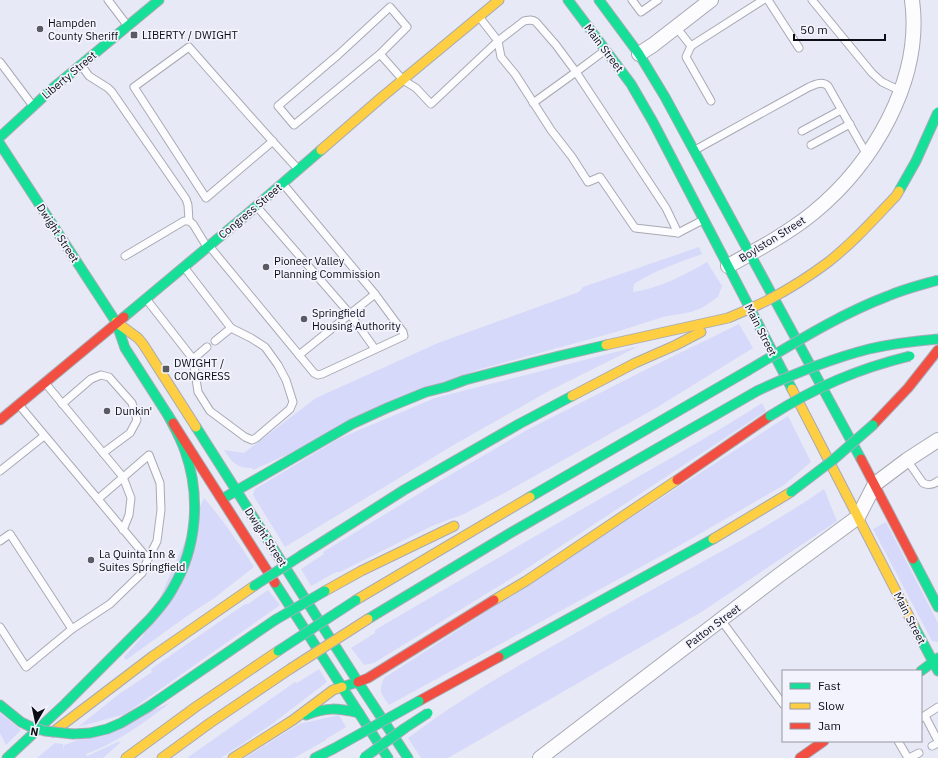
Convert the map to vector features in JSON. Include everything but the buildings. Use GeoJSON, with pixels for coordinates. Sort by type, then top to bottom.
{"type":"FeatureCollection","features":[{"type":"Feature","properties":{"kind":"main road","name":"Liberty Street"},"geometry":{"type":"LineString","coordinates":[[0,137],[53,88],[159,0]]}},
{"type":"Feature","properties":{"kind":"main road","name":"Congress Street"},"geometry":{"type":"LineString","coordinates":[[0,420],[256,206],[402,80],[499,0]]}},
{"type":"Feature","properties":{"kind":"main road","name":"Main Street"},"geometry":{"type":"LineString","coordinates":[[568,0],[606,50],[643,103],[858,517],[936,660],[938,671]]}},
{"type":"Feature","properties":{"kind":"main road"},"geometry":{"type":"LineString","coordinates":[[599,0],[639,54],[657,84],[875,484],[938,607]]}},
{"type":"Feature","properties":{"kind":"main road"},"geometry":{"type":"LineString","coordinates":[[43,740],[153,656],[254,586],[404,490],[512,428],[635,363],[689,339],[728,318],[770,299],[808,276],[833,258],[863,231],[896,196],[916,161],[938,112]]}},
{"type":"Feature","properties":{"kind":"main road","name":"Dwight Street"},"geometry":{"type":"LineString","coordinates":[[0,144],[116,322],[125,348],[388,758]]}},
{"type":"Feature","properties":{"kind":"main road"},"geometry":{"type":"LineString","coordinates":[[126,758],[197,706],[278,651],[356,600],[435,552],[829,323],[897,293],[938,280]]}},
{"type":"Feature","properties":{"kind":"main road"},"geometry":{"type":"LineString","coordinates":[[222,499],[352,424],[426,392],[480,376],[559,356],[728,318]]}},
{"type":"Feature","properties":{"kind":"main road","name":"Dwight Street"},"geometry":{"type":"LineString","coordinates":[[116,322],[138,338],[408,758]]}},
{"type":"Feature","properties":{"kind":"main road"},"geometry":{"type":"LineString","coordinates":[[162,758],[290,669],[368,619],[487,547],[757,390],[810,367],[849,354],[889,345],[938,339]]}},
{"type":"Feature","properties":{"kind":"main road"},"geometry":{"type":"LineString","coordinates":[[233,758],[294,720],[333,690],[368,678],[526,581],[770,416],[805,395],[840,377],[878,364],[922,353],[938,351]]}},
{"type":"Feature","properties":{"kind":"main road"},"geometry":{"type":"LineString","coordinates":[[315,758],[734,527],[791,492],[829,465],[874,425],[908,388],[938,351]]}},
{"type":"Feature","properties":{"kind":"main road"},"geometry":{"type":"LineString","coordinates":[[7,758],[66,703],[145,624],[162,606],[178,581],[190,548],[195,512],[194,495],[185,450],[168,415]]}},
{"type":"Feature","properties":{"kind":"main road"},"geometry":{"type":"LineString","coordinates":[[490,510],[539,492]]}},
{"type":"Feature","properties":{"kind":"main road"},"geometry":{"type":"LineString","coordinates":[[0,705],[21,722],[34,728],[56,733],[90,733],[107,729],[121,723],[148,707],[275,620],[361,570],[461,523]]}},
{"type":"Feature","properties":{"kind":"main road"},"geometry":{"type":"LineString","coordinates":[[506,663],[585,609]]}},
{"type":"Feature","properties":{"kind":"main road"},"geometry":{"type":"LineString","coordinates":[[922,670],[936,660]]}},
{"type":"Feature","properties":{"kind":"main road"},"geometry":{"type":"LineString","coordinates":[[294,720],[327,708],[359,713]]}},
{"type":"Feature","properties":{"kind":"main road"},"geometry":{"type":"LineString","coordinates":[[364,758],[430,712]]}},
{"type":"Feature","properties":{"kind":"main road"},"geometry":{"type":"LineString","coordinates":[[800,758],[813,744]]}},
{"type":"Feature","properties":{"kind":"main road"},"geometry":{"type":"LineString","coordinates":[[18,758],[31,748]]}},
{"type":"Feature","properties":{"kind":"street"},"geometry":{"type":"LineString","coordinates":[[639,54],[653,45],[710,0]]}},
{"type":"Feature","properties":{"kind":"street","name":"Boylston Street"},"geometry":{"type":"LineString","coordinates":[[728,266],[783,235],[813,212],[841,186],[867,155],[884,127],[900,91],[907,70],[913,36],[912,0]]}},
{"type":"Feature","properties":{"kind":"street"},"geometry":{"type":"LineString","coordinates":[[875,484],[907,460],[938,440]]}},
{"type":"Feature","properties":{"kind":"street","name":"Patton Street"},"geometry":{"type":"LineString","coordinates":[[540,758],[778,576],[858,517],[875,484]]}},
{"type":"Feature","properties":{"kind":"lane"},"geometry":{"type":"LineString","coordinates":[[108,0],[128,26]]}},
{"type":"Feature","properties":{"kind":"lane"},"geometry":{"type":"LineString","coordinates":[[632,0],[641,12],[658,0]]}},
{"type":"Feature","properties":{"kind":"lane"},"geometry":{"type":"LineString","coordinates":[[711,101],[686,57],[691,46],[762,0]]}},
{"type":"Feature","properties":{"kind":"lane"},"geometry":{"type":"LineString","coordinates":[[768,0],[799,48]]}},
{"type":"Feature","properties":{"kind":"lane"},"geometry":{"type":"LineString","coordinates":[[812,0],[872,73],[882,82],[900,91]]}},
{"type":"Feature","properties":{"kind":"lane"},"geometry":{"type":"LineString","coordinates":[[390,7],[407,27],[380,54],[294,125],[278,106],[338,55],[390,7]]}},
{"type":"Feature","properties":{"kind":"lane"},"geometry":{"type":"LineString","coordinates":[[479,16],[498,41],[501,57],[515,74],[588,182],[600,177],[635,228],[678,233],[704,220]]}},
{"type":"Feature","properties":{"kind":"lane"},"geometry":{"type":"LineString","coordinates":[[380,54],[402,80],[416,88],[431,104],[498,41],[524,21],[533,20],[556,45],[576,72],[666,208],[678,233]]}},
{"type":"Feature","properties":{"kind":"lane"},"geometry":{"type":"LineString","coordinates":[[676,27],[691,46]]}},
{"type":"Feature","properties":{"kind":"lane"},"geometry":{"type":"LineString","coordinates":[[273,141],[206,198],[134,87],[189,47],[273,141],[298,170]]}},
{"type":"Feature","properties":{"kind":"lane"},"geometry":{"type":"LineString","coordinates":[[534,102],[606,50]]}},
{"type":"Feature","properties":{"kind":"lane"},"geometry":{"type":"LineString","coordinates":[[0,62],[33,106]]}},
{"type":"Feature","properties":{"kind":"lane"},"geometry":{"type":"LineString","coordinates":[[81,65],[89,76],[112,92],[186,199],[189,221]]}},
{"type":"Feature","properties":{"kind":"lane"},"geometry":{"type":"LineString","coordinates":[[694,151],[809,87],[819,83],[828,86],[867,155]]}},
{"type":"Feature","properties":{"kind":"lane"},"geometry":{"type":"LineString","coordinates":[[802,131],[841,110]]}},
{"type":"Feature","properties":{"kind":"lane"},"geometry":{"type":"LineString","coordinates":[[811,145],[850,124]]}},
{"type":"Feature","properties":{"kind":"lane"},"geometry":{"type":"LineString","coordinates":[[125,256],[184,221],[189,221],[193,224],[208,246],[314,373],[318,375],[404,336],[403,332],[375,294],[282,184]]}},
{"type":"Feature","properties":{"kind":"lane"},"geometry":{"type":"LineString","coordinates":[[256,206],[350,314],[375,349]]}},
{"type":"Feature","properties":{"kind":"lane"},"geometry":{"type":"LineString","coordinates":[[146,298],[193,359],[198,392],[210,411],[245,437],[252,440],[256,438],[290,409],[293,402],[286,380],[278,365],[265,347],[231,328],[184,266]]}},
{"type":"Feature","properties":{"kind":"lane"},"geometry":{"type":"LineString","coordinates":[[299,355],[375,294]]}},
{"type":"Feature","properties":{"kind":"lane"},"geometry":{"type":"LineString","coordinates":[[214,341],[231,328]]}},
{"type":"Feature","properties":{"kind":"lane"},"geometry":{"type":"LineString","coordinates":[[193,359],[208,347]]}},
{"type":"Feature","properties":{"kind":"lane"},"geometry":{"type":"LineString","coordinates":[[62,404],[91,379],[101,375],[108,377],[132,403],[137,420],[130,433],[103,453]]}},
{"type":"Feature","properties":{"kind":"lane"},"geometry":{"type":"LineString","coordinates":[[44,382],[123,477],[131,498],[129,515],[123,530]]}},
{"type":"Feature","properties":{"kind":"lane"},"geometry":{"type":"LineString","coordinates":[[18,404],[148,559]]}},
{"type":"Feature","properties":{"kind":"lane"},"geometry":{"type":"LineString","coordinates":[[0,471],[44,436]]}},
{"type":"Feature","properties":{"kind":"lane"},"geometry":{"type":"LineString","coordinates":[[0,627],[26,667],[72,629],[110,604],[142,573],[157,542],[161,510],[160,483],[149,455],[98,499]]}},
{"type":"Feature","properties":{"kind":"lane"},"geometry":{"type":"LineString","coordinates":[[907,460],[923,483],[930,485],[938,481]]}},
{"type":"Feature","properties":{"kind":"lane"},"geometry":{"type":"LineString","coordinates":[[0,541],[10,534],[72,629]]}},
{"type":"Feature","properties":{"kind":"lane"},"geometry":{"type":"LineString","coordinates":[[721,620],[782,703]]}},
{"type":"Feature","properties":{"kind":"lane"},"geometry":{"type":"LineString","coordinates":[[936,744],[923,717],[938,707]]}},
{"type":"Feature","properties":{"kind":"lane"},"geometry":{"type":"LineString","coordinates":[[899,742],[909,758],[919,753]]}},
{"type":"Feature","properties":{"kind":"shaded area"},"geometry":{"type":"Polygon","coordinates":[[[699,247],[702,254],[667,267],[642,279],[634,284],[633,292],[653,288],[671,281],[707,262],[722,286],[718,297],[702,308],[691,312],[663,317],[616,332],[477,370],[253,470],[252,468],[242,467],[235,464],[224,450],[244,453],[316,398],[438,343],[579,292],[583,287],[699,247]]]}},
{"type":"Feature","properties":{"kind":"shaded area"},"geometry":{"type":"Polygon","coordinates":[[[739,324],[753,348],[656,408],[508,491],[464,514],[432,526],[340,572],[336,572],[311,586],[301,569],[324,554],[323,552],[527,430],[739,324]]]}},
{"type":"Feature","properties":{"kind":"shaded area"},"geometry":{"type":"Polygon","coordinates":[[[639,346],[549,391],[457,443],[285,547],[253,495],[255,489],[338,439],[435,398],[639,346]]]}},
{"type":"Feature","properties":{"kind":"shaded area"},"geometry":{"type":"Polygon","coordinates":[[[762,403],[766,411],[520,573],[374,663],[364,665],[351,648],[375,633],[375,630],[704,439],[762,403]]]}},
{"type":"Feature","properties":{"kind":"shaded area"},"geometry":{"type":"Polygon","coordinates":[[[788,416],[811,462],[784,485],[670,551],[389,705],[384,698],[381,692],[381,686],[384,678],[788,416]]]}},
{"type":"Feature","properties":{"kind":"shaded area"},"geometry":{"type":"Polygon","coordinates":[[[824,489],[837,521],[703,611],[448,758],[421,758],[408,738],[446,711],[506,673],[762,528],[824,489]]]}},
{"type":"Feature","properties":{"kind":"shaded area"},"geometry":{"type":"Polygon","coordinates":[[[204,498],[243,549],[254,567],[213,599],[126,660],[124,657],[143,636],[204,498]]]}},
{"type":"Feature","properties":{"kind":"shaded area"},"geometry":{"type":"Polygon","coordinates":[[[886,522],[938,623],[938,642],[932,641],[873,529],[886,522]]]}},
{"type":"Feature","properties":{"kind":"shaded area"},"geometry":{"type":"Polygon","coordinates":[[[268,590],[280,605],[125,714],[78,727],[119,694],[152,672],[151,669],[245,604],[248,604],[268,590]]]}},
{"type":"Feature","properties":{"kind":"shaded area"},"geometry":{"type":"Polygon","coordinates":[[[319,669],[327,682],[272,724],[221,758],[187,758],[295,682],[297,683],[319,669]]]}},
{"type":"Feature","properties":{"kind":"shaded area"},"geometry":{"type":"Polygon","coordinates":[[[170,703],[120,738],[86,754],[87,756],[121,742],[103,758],[37,758],[55,743],[63,744],[64,752],[64,745],[170,703]]]}},
{"type":"Feature","properties":{"kind":"shaded area"},"geometry":{"type":"Polygon","coordinates":[[[0,713],[21,730],[6,745],[0,733],[0,713]]]}},
{"type":"Feature","properties":{"kind":"shaded area"},"geometry":{"type":"Polygon","coordinates":[[[339,715],[346,727],[294,758],[245,758],[299,724],[339,715]]]}},
{"type":"Feature","properties":{"kind":"traffic: fast"},"geometry":{"type":"LineString","coordinates":[[0,137],[53,88],[159,0]]}},
{"type":"Feature","properties":{"kind":"traffic: fast"},"geometry":{"type":"LineString","coordinates":[[568,0],[631,84],[653,122],[792,389]]}},
{"type":"Feature","properties":{"kind":"traffic: fast"},"geometry":{"type":"LineString","coordinates":[[599,0],[639,54],[665,97],[861,459]]}},
{"type":"Feature","properties":{"kind":"traffic: fast"},"geometry":{"type":"LineString","coordinates":[[899,191],[916,161],[938,112]]}},
{"type":"Feature","properties":{"kind":"traffic: fast"},"geometry":{"type":"LineString","coordinates":[[0,144],[116,322],[125,348],[173,423]]}},
{"type":"Feature","properties":{"kind":"traffic: fast"},"geometry":{"type":"LineString","coordinates":[[124,317],[321,150]]}},
{"type":"Feature","properties":{"kind":"traffic: fast"},"geometry":{"type":"LineString","coordinates":[[747,371],[816,330],[851,312],[913,287],[938,280]]}},
{"type":"Feature","properties":{"kind":"traffic: fast"},"geometry":{"type":"LineString","coordinates":[[757,391],[812,367],[840,357],[894,344],[938,339]]}},
{"type":"Feature","properties":{"kind":"traffic: fast"},"geometry":{"type":"LineString","coordinates":[[222,499],[352,424],[426,392],[465,380],[606,345]]}},
{"type":"Feature","properties":{"kind":"traffic: fast"},"geometry":{"type":"LineString","coordinates":[[770,416],[804,396],[837,380],[872,367],[910,356]]}},
{"type":"Feature","properties":{"kind":"traffic: fast"},"geometry":{"type":"LineString","coordinates":[[530,497],[747,371]]}},
{"type":"Feature","properties":{"kind":"traffic: fast"},"geometry":{"type":"LineString","coordinates":[[368,619],[512,532],[757,391]]}},
{"type":"Feature","properties":{"kind":"traffic: fast"},"geometry":{"type":"LineString","coordinates":[[302,555],[404,490],[519,424],[572,396]]}},
{"type":"Feature","properties":{"kind":"traffic: fast"},"geometry":{"type":"LineString","coordinates":[[7,758],[65,704],[149,620],[168,597],[181,572],[192,538],[195,503],[190,468],[185,451],[168,415]]}},
{"type":"Feature","properties":{"kind":"traffic: fast"},"geometry":{"type":"LineString","coordinates":[[791,492],[833,460],[873,425]]}},
{"type":"Feature","properties":{"kind":"traffic: fast"},"geometry":{"type":"LineString","coordinates":[[196,427],[358,682],[342,687],[275,583]]}},
{"type":"Feature","properties":{"kind":"traffic: fast"},"geometry":{"type":"LineString","coordinates":[[499,657],[713,539]]}},
{"type":"Feature","properties":{"kind":"traffic: fast"},"geometry":{"type":"LineString","coordinates":[[254,586],[302,555]]}},
{"type":"Feature","properties":{"kind":"traffic: fast"},"geometry":{"type":"LineString","coordinates":[[913,559],[938,607]]}},
{"type":"Feature","properties":{"kind":"traffic: fast"},"geometry":{"type":"LineString","coordinates":[[275,620],[325,591]]}},
{"type":"Feature","properties":{"kind":"traffic: fast"},"geometry":{"type":"LineString","coordinates":[[278,651],[356,600]]}},
{"type":"Feature","properties":{"kind":"traffic: fast"},"geometry":{"type":"LineString","coordinates":[[73,734],[90,733],[107,729],[121,723],[148,707],[275,620]]}},
{"type":"Feature","properties":{"kind":"traffic: fast"},"geometry":{"type":"LineString","coordinates":[[914,626],[938,671]]}},
{"type":"Feature","properties":{"kind":"traffic: fast"},"geometry":{"type":"LineString","coordinates":[[922,670],[938,658]]}},
{"type":"Feature","properties":{"kind":"traffic: fast"},"geometry":{"type":"LineString","coordinates":[[358,682],[408,758]]}},
{"type":"Feature","properties":{"kind":"traffic: fast"},"geometry":{"type":"LineString","coordinates":[[342,687],[388,758]]}},
{"type":"Feature","properties":{"kind":"traffic: fast"},"geometry":{"type":"LineString","coordinates":[[333,749],[419,701]]}},
{"type":"Feature","properties":{"kind":"traffic: fast"},"geometry":{"type":"LineString","coordinates":[[0,705],[21,722],[29,726]]}},
{"type":"Feature","properties":{"kind":"traffic: fast"},"geometry":{"type":"LineString","coordinates":[[306,715],[332,709],[359,713]]}},
{"type":"Feature","properties":{"kind":"traffic: fast"},"geometry":{"type":"LineString","coordinates":[[364,758],[428,713]]}},
{"type":"Feature","properties":{"kind":"traffic: fast"},"geometry":{"type":"LineString","coordinates":[[29,726],[45,731],[73,734]]}},
{"type":"Feature","properties":{"kind":"traffic: fast"},"geometry":{"type":"LineString","coordinates":[[315,758],[333,749]]}},
{"type":"Feature","properties":{"kind":"traffic: slow"},"geometry":{"type":"LineString","coordinates":[[321,150],[382,97],[499,0]]}},
{"type":"Feature","properties":{"kind":"traffic: slow"},"geometry":{"type":"LineString","coordinates":[[728,318],[777,295],[800,282],[827,263],[863,231],[899,191]]}},
{"type":"Feature","properties":{"kind":"traffic: slow"},"geometry":{"type":"LineString","coordinates":[[606,345],[728,318]]}},
{"type":"Feature","properties":{"kind":"traffic: slow"},"geometry":{"type":"LineString","coordinates":[[116,322],[138,338],[143,344],[196,427]]}},
{"type":"Feature","properties":{"kind":"traffic: slow"},"geometry":{"type":"LineString","coordinates":[[572,396],[635,363],[701,332]]}},
{"type":"Feature","properties":{"kind":"traffic: slow"},"geometry":{"type":"LineString","coordinates":[[792,389],[914,626]]}},
{"type":"Feature","properties":{"kind":"traffic: slow"},"geometry":{"type":"LineString","coordinates":[[494,600],[526,581],[677,480]]}},
{"type":"Feature","properties":{"kind":"traffic: slow"},"geometry":{"type":"LineString","coordinates":[[713,539],[791,492]]}},
{"type":"Feature","properties":{"kind":"traffic: slow"},"geometry":{"type":"LineString","coordinates":[[356,600],[530,497]]}},
{"type":"Feature","properties":{"kind":"traffic: slow"},"geometry":{"type":"LineString","coordinates":[[325,591],[361,571],[454,526]]}},
{"type":"Feature","properties":{"kind":"traffic: slow"},"geometry":{"type":"LineString","coordinates":[[53,732],[153,656],[254,586]]}},
{"type":"Feature","properties":{"kind":"traffic: slow"},"geometry":{"type":"LineString","coordinates":[[290,669],[368,619]]}},
{"type":"Feature","properties":{"kind":"traffic: slow"},"geometry":{"type":"LineString","coordinates":[[126,758],[197,706],[278,651]]}},
{"type":"Feature","properties":{"kind":"traffic: slow"},"geometry":{"type":"LineString","coordinates":[[162,758],[210,723],[290,669]]}},
{"type":"Feature","properties":{"kind":"traffic: slow"},"geometry":{"type":"LineString","coordinates":[[233,758],[293,720],[333,690],[342,687]]}},
{"type":"Feature","properties":{"kind":"traffic: jam"},"geometry":{"type":"LineString","coordinates":[[0,420],[124,317]]}},
{"type":"Feature","properties":{"kind":"traffic: jam"},"geometry":{"type":"LineString","coordinates":[[873,425],[908,388],[938,350]]}},
{"type":"Feature","properties":{"kind":"traffic: jam"},"geometry":{"type":"LineString","coordinates":[[677,480],[770,416]]}},
{"type":"Feature","properties":{"kind":"traffic: jam"},"geometry":{"type":"LineString","coordinates":[[173,423],[275,583]]}},
{"type":"Feature","properties":{"kind":"traffic: jam"},"geometry":{"type":"LineString","coordinates":[[861,459],[913,559]]}},
{"type":"Feature","properties":{"kind":"traffic: jam"},"geometry":{"type":"LineString","coordinates":[[358,682],[368,678],[494,600]]}},
{"type":"Feature","properties":{"kind":"traffic: jam"},"geometry":{"type":"LineString","coordinates":[[419,701],[499,657]]}},
{"type":"Feature","properties":{"kind":"traffic: jam"},"geometry":{"type":"LineString","coordinates":[[800,758],[823,742]]}},
{"type":"Feature","properties":{"kind":"place","name":"Hampden County Sheriff"},"geometry":{"type":"Point","coordinates":[40,29]}},
{"type":"Feature","properties":{"kind":"place","name":"LIBERTY / DWIGHT"},"geometry":{"type":"Point","coordinates":[134,35]}},
{"type":"Feature","properties":{"kind":"place","name":"Pioneer Valley Planning Commission"},"geometry":{"type":"Point","coordinates":[266,267]}},
{"type":"Feature","properties":{"kind":"place","name":"Springfield Housing Authority"},"geometry":{"type":"Point","coordinates":[304,319]}},
{"type":"Feature","properties":{"kind":"place","name":"DWIGHT / CONGRESS"},"geometry":{"type":"Point","coordinates":[166,369]}},
{"type":"Feature","properties":{"kind":"place","name":"Dunkin'"},"geometry":{"type":"Point","coordinates":[107,411]}},
{"type":"Feature","properties":{"kind":"place","name":"La Quinta Inn & Suites Springfield"},"geometry":{"type":"Point","coordinates":[91,560]}}]}
